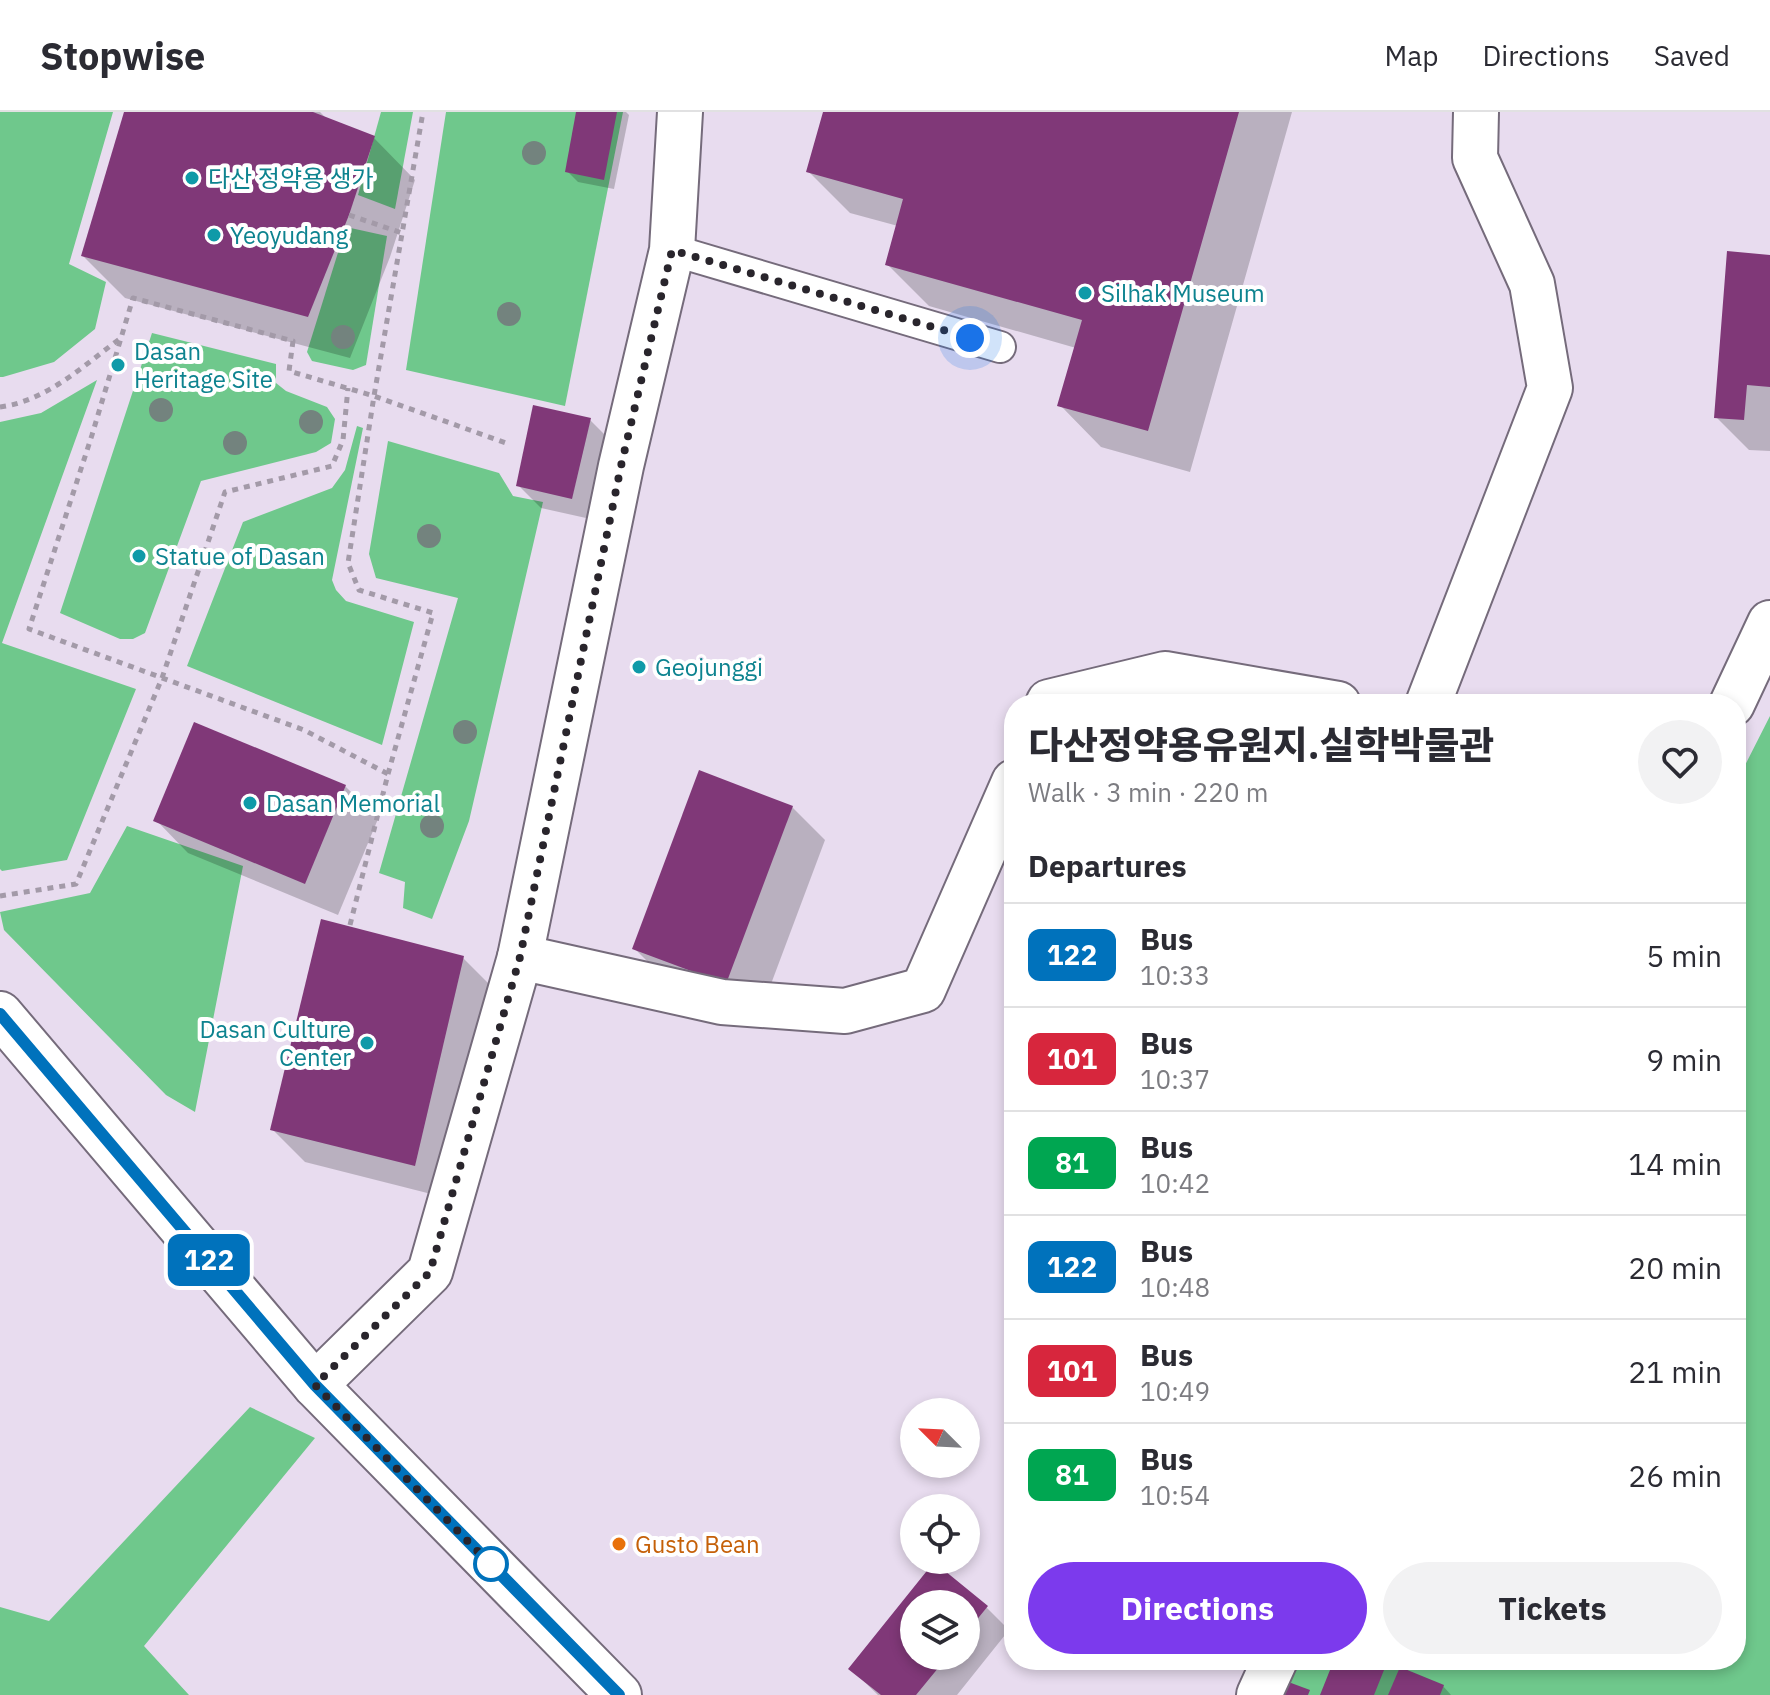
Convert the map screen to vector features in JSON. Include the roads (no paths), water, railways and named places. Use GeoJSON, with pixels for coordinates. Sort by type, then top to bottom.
{"type":"FeatureCollection","features":[{"type":"Feature","properties":{"kind":"street"},"geometry":{"type":"LineString","coordinates":[[315,1385],[430,1272],[520,957],[621,466],[672,250],[680,112]]}},
{"type":"Feature","properties":{"kind":"street"},"geometry":{"type":"LineString","coordinates":[[1432,694],[1550,388],[1532,284],[1475,158],[1476,112]]}},
{"type":"Feature","properties":{"kind":"street"},"geometry":{"type":"LineString","coordinates":[[1737,694],[1770,623]]}},
{"type":"Feature","properties":{"kind":"street"},"geometry":{"type":"LineString","coordinates":[[1082,694],[1165,674],[1280,694]]}},
{"type":"Feature","properties":{"kind":"street"},"geometry":{"type":"LineString","coordinates":[[520,957],[722,1002],[845,1011],[923,990],[1004,805]]}},
{"type":"Feature","properties":{"kind":"street"},"geometry":{"type":"LineString","coordinates":[[0,1014],[315,1385],[619,1695]]}},
{"type":"Feature","properties":{"kind":"street"},"geometry":{"type":"LineString","coordinates":[[1259,1695],[1270,1670]]}},
{"type":"Feature","properties":{"kind":"lane"},"geometry":{"type":"LineString","coordinates":[[672,250],[1000,347]]}},
{"type":"Feature","properties":{"kind":"place","name":"다산 정약용 생가"},"geometry":{"type":"Point","coordinates":[192,178]}},
{"type":"Feature","properties":{"kind":"place","name":"Yeoyudang"},"geometry":{"type":"Point","coordinates":[214,235]}},
{"type":"Feature","properties":{"kind":"place","name":"Silhak Museum"},"geometry":{"type":"Point","coordinates":[1085,293]}},
{"type":"Feature","properties":{"kind":"place","name":"Dasan Heritage Site"},"geometry":{"type":"Point","coordinates":[118,365]}},
{"type":"Feature","properties":{"kind":"place","name":"Statue of Dasan"},"geometry":{"type":"Point","coordinates":[139,556]}},
{"type":"Feature","properties":{"kind":"place","name":"Geojunggi"},"geometry":{"type":"Point","coordinates":[639,667]}},
{"type":"Feature","properties":{"kind":"place","name":"Dasan Memorial"},"geometry":{"type":"Point","coordinates":[250,803]}},
{"type":"Feature","properties":{"kind":"place","name":"Dasan Culture Center"},"geometry":{"type":"Point","coordinates":[367,1043]}},
{"type":"Feature","properties":{"kind":"place","name":"Gusto Bean"},"geometry":{"type":"Point","coordinates":[619,1544]}}]}
